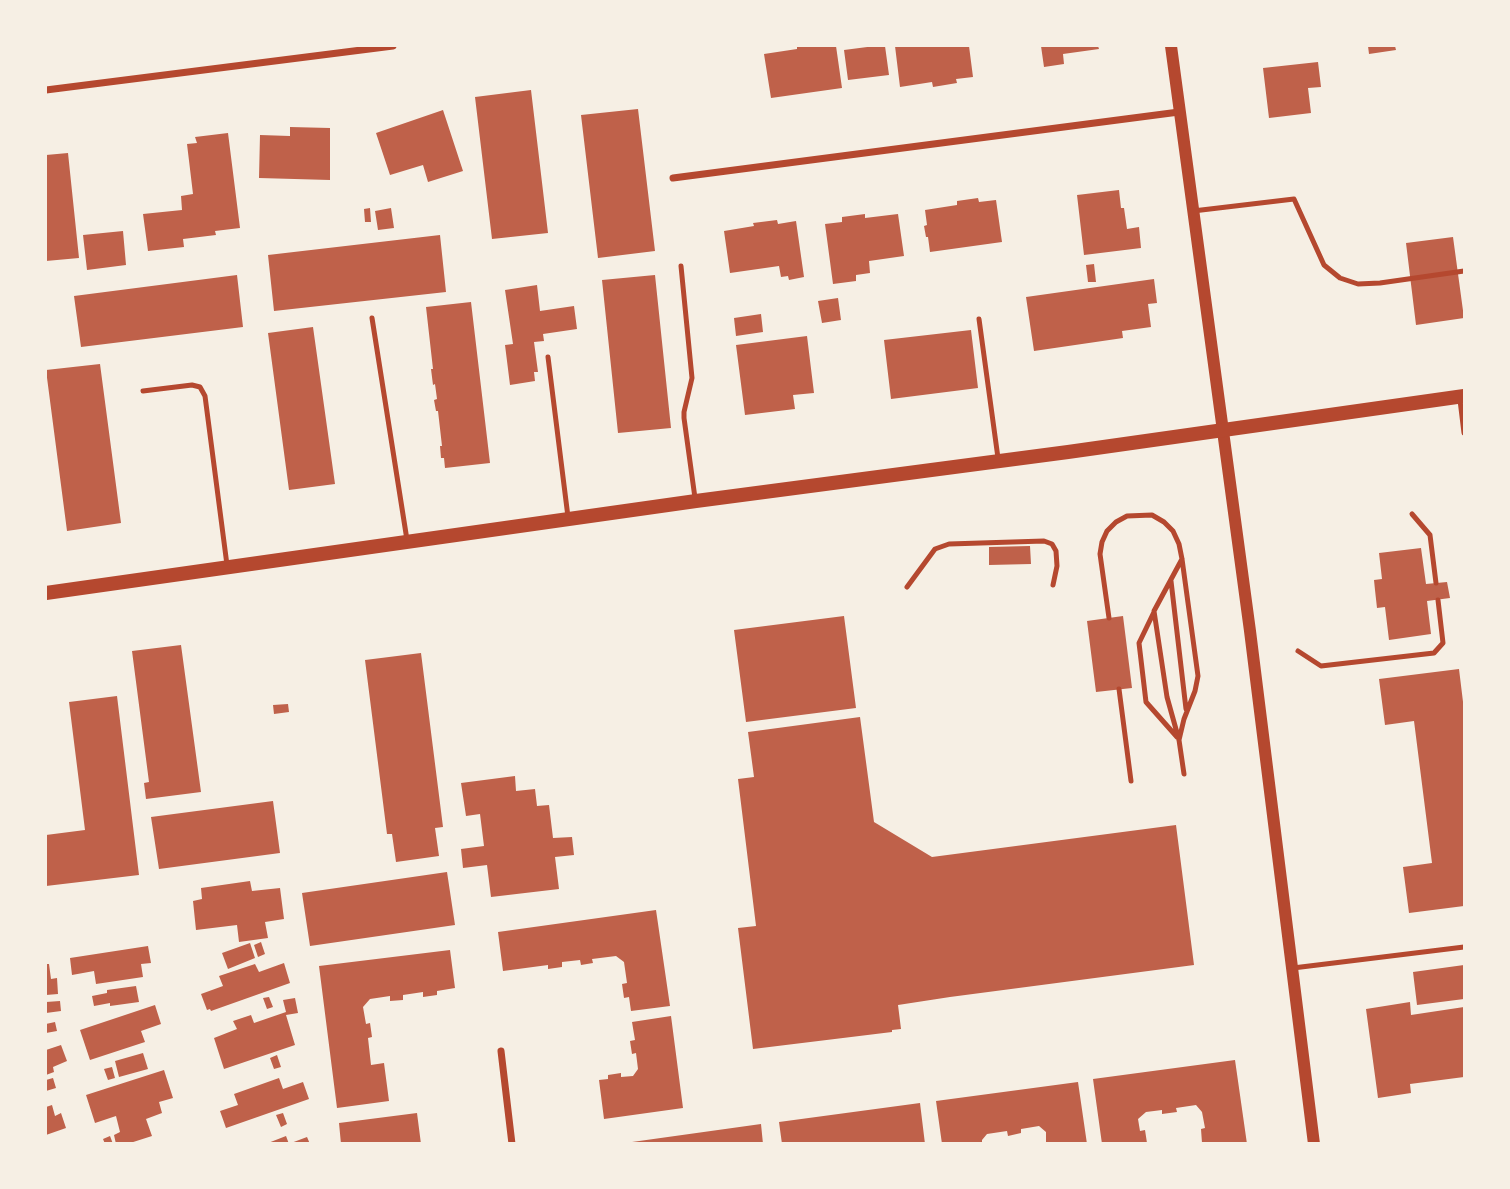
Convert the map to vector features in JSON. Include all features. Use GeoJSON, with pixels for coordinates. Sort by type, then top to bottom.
{"type":"FeatureCollection","features":[{"type":"Feature","properties":{"kind":"main road"},"geometry":{"type":"LineString","coordinates":[[46,593],[1462,396]]}},
{"type":"Feature","properties":{"kind":"street"},"geometry":{"type":"LineString","coordinates":[[46,90],[393,46]]}},
{"type":"Feature","properties":{"kind":"street"},"geometry":{"type":"LineString","coordinates":[[1171,46],[1250,631],[1314,1143]]}},
{"type":"Feature","properties":{"kind":"street"},"geometry":{"type":"LineString","coordinates":[[673,178],[1179,112]]}},
{"type":"Feature","properties":{"kind":"street"},"geometry":{"type":"LineString","coordinates":[[501,1051],[512,1143]]}},
{"type":"Feature","properties":{"kind":"lane"},"geometry":{"type":"LineString","coordinates":[[1193,211],[1294,199],[1324,265],[1340,278],[1358,284],[1465,271]]}},
{"type":"Feature","properties":{"kind":"lane"},"geometry":{"type":"LineString","coordinates":[[681,266],[692,378],[684,418],[695,501]]}},
{"type":"Feature","properties":{"kind":"lane"},"geometry":{"type":"LineString","coordinates":[[372,318],[407,542]]}},
{"type":"Feature","properties":{"kind":"lane"},"geometry":{"type":"LineString","coordinates":[[979,319],[998,461]]}},
{"type":"Feature","properties":{"kind":"lane"},"geometry":{"type":"LineString","coordinates":[[548,357],[568,520]]}},
{"type":"Feature","properties":{"kind":"lane"},"geometry":{"type":"LineString","coordinates":[[144,391],[192,385],[200,387],[205,396],[228,567]]}},
{"type":"Feature","properties":{"kind":"lane"},"geometry":{"type":"LineString","coordinates":[[1462,396],[1465,433]]}},
{"type":"Feature","properties":{"kind":"lane"},"geometry":{"type":"LineString","coordinates":[[1412,514],[1430,535],[1436,583]]}},
{"type":"Feature","properties":{"kind":"lane"},"geometry":{"type":"LineString","coordinates":[[1109,618],[1100,554],[1102,542],[1107,531],[1127,516],[1152,515],[1173,531],[1179,544],[1198,676],[1179,740]]}},
{"type":"Feature","properties":{"kind":"lane"},"geometry":{"type":"LineString","coordinates":[[907,587],[935,549],[949,544],[1044,541],[1052,544],[1056,551],[1057,566],[1053,585]]}},
{"type":"Feature","properties":{"kind":"lane"},"geometry":{"type":"LineString","coordinates":[[1179,740],[1146,702],[1139,643],[1182,559]]}},
{"type":"Feature","properties":{"kind":"lane"},"geometry":{"type":"LineString","coordinates":[[1171,581],[1186,712]]}},
{"type":"Feature","properties":{"kind":"lane"},"geometry":{"type":"LineString","coordinates":[[1298,652],[1321,667],[1434,653],[1443,643],[1438,600]]}},
{"type":"Feature","properties":{"kind":"lane"},"geometry":{"type":"LineString","coordinates":[[1154,611],[1167,697],[1179,740],[1184,774]]}},
{"type":"Feature","properties":{"kind":"lane"},"geometry":{"type":"LineString","coordinates":[[1119,689],[1131,781]]}},
{"type":"Feature","properties":{"kind":"lane"},"geometry":{"type":"LineString","coordinates":[[1293,968],[1465,947]]}},
{"type":"Feature","properties":{"kind":"building"},"geometry":{"type":"Polygon","coordinates":[[[797,46],[836,46],[842,88],[771,98],[764,54],[797,49],[797,46]]]}},
{"type":"Feature","properties":{"kind":"building"},"geometry":{"type":"Polygon","coordinates":[[[885,46],[889,75],[848,80],[844,50],[885,46]]]}},
{"type":"Feature","properties":{"kind":"building"},"geometry":{"type":"Polygon","coordinates":[[[895,46],[969,46],[973,77],[956,79],[957,83],[933,87],[932,82],[900,87],[895,46]]]}},
{"type":"Feature","properties":{"kind":"building"},"geometry":{"type":"Polygon","coordinates":[[[1041,46],[1098,46],[1099,49],[1063,54],[1064,64],[1044,67],[1041,46]]]}},
{"type":"Feature","properties":{"kind":"building"},"geometry":{"type":"Polygon","coordinates":[[[1368,46],[1395,46],[1396,50],[1369,54],[1368,46]]]}},
{"type":"Feature","properties":{"kind":"building"},"geometry":{"type":"Polygon","coordinates":[[[1318,62],[1321,87],[1308,88],[1311,113],[1269,118],[1263,68],[1318,62]]]}},
{"type":"Feature","properties":{"kind":"building"},"geometry":{"type":"Polygon","coordinates":[[[531,90],[548,233],[492,239],[475,97],[531,90]]]}},
{"type":"Feature","properties":{"kind":"building"},"geometry":{"type":"Polygon","coordinates":[[[638,109],[655,251],[598,258],[581,115],[638,109]]]}},
{"type":"Feature","properties":{"kind":"building"},"geometry":{"type":"Polygon","coordinates":[[[443,110],[463,171],[428,182],[423,165],[390,175],[376,133],[443,110]]]}},
{"type":"Feature","properties":{"kind":"building"},"geometry":{"type":"Polygon","coordinates":[[[290,127],[330,128],[330,180],[259,178],[260,135],[290,136],[290,127]]]}},
{"type":"Feature","properties":{"kind":"building"},"geometry":{"type":"Polygon","coordinates":[[[228,133],[240,228],[215,231],[216,235],[183,239],[184,247],[148,251],[143,214],[182,210],[181,196],[193,194],[187,144],[197,143],[195,137],[228,133]]]}},
{"type":"Feature","properties":{"kind":"building"},"geometry":{"type":"Polygon","coordinates":[[[68,153],[79,258],[46,261],[46,155],[68,153]]]}},
{"type":"Feature","properties":{"kind":"building"},"geometry":{"type":"Polygon","coordinates":[[[1119,190],[1127,229],[1139,227],[1141,248],[1084,255],[1077,195],[1119,190]]]}},
{"type":"Feature","properties":{"kind":"building"},"geometry":{"type":"Polygon","coordinates":[[[978,198],[979,202],[996,200],[1002,242],[930,252],[924,226],[927,225],[925,210],[957,205],[957,201],[978,198]]]}},
{"type":"Feature","properties":{"kind":"building"},"geometry":{"type":"Polygon","coordinates":[[[370,208],[371,222],[365,222],[364,209],[370,208]]]}},
{"type":"Feature","properties":{"kind":"building"},"geometry":{"type":"Polygon","coordinates":[[[391,208],[394,228],[378,230],[375,211],[391,208]]]}},
{"type":"Feature","properties":{"kind":"building"},"geometry":{"type":"Polygon","coordinates":[[[865,214],[865,218],[898,214],[904,256],[869,261],[870,273],[856,275],[856,281],[833,284],[825,224],[842,222],[842,217],[865,214]]]}},
{"type":"Feature","properties":{"kind":"building"},"geometry":{"type":"Polygon","coordinates":[[[777,220],[778,224],[796,221],[804,277],[789,280],[788,276],[781,277],[779,266],[730,273],[724,231],[777,220]]]}},
{"type":"Feature","properties":{"kind":"building"},"geometry":{"type":"Polygon","coordinates":[[[123,231],[126,265],[87,270],[83,235],[123,231]]]}},
{"type":"Feature","properties":{"kind":"building"},"geometry":{"type":"Polygon","coordinates":[[[440,235],[446,292],[274,311],[268,255],[440,235]]]}},
{"type":"Feature","properties":{"kind":"building"},"geometry":{"type":"Polygon","coordinates":[[[1453,237],[1464,318],[1416,325],[1406,243],[1453,237]]]}},
{"type":"Feature","properties":{"kind":"building"},"geometry":{"type":"Polygon","coordinates":[[[1094,264],[1096,282],[1088,282],[1086,265],[1094,264]]]}},
{"type":"Feature","properties":{"kind":"building"},"geometry":{"type":"Polygon","coordinates":[[[237,275],[243,327],[81,347],[74,296],[237,275]]]}},
{"type":"Feature","properties":{"kind":"building"},"geometry":{"type":"Polygon","coordinates":[[[655,275],[671,428],[618,433],[602,280],[655,275]]]}},
{"type":"Feature","properties":{"kind":"building"},"geometry":{"type":"Polygon","coordinates":[[[1154,279],[1157,303],[1148,304],[1151,327],[1122,331],[1123,338],[1034,351],[1026,297],[1154,279]]]}},
{"type":"Feature","properties":{"kind":"building"},"geometry":{"type":"Polygon","coordinates":[[[537,285],[540,311],[574,306],[577,329],[543,334],[544,341],[534,342],[538,372],[534,372],[535,381],[510,385],[505,345],[513,344],[505,290],[537,285]]]}},
{"type":"Feature","properties":{"kind":"building"},"geometry":{"type":"Polygon","coordinates":[[[838,298],[841,320],[822,323],[818,301],[838,298]]]}},
{"type":"Feature","properties":{"kind":"building"},"geometry":{"type":"Polygon","coordinates":[[[471,302],[490,463],[445,468],[444,458],[441,458],[438,411],[434,400],[437,399],[431,369],[426,307],[471,302]]]}},
{"type":"Feature","properties":{"kind":"building"},"geometry":{"type":"Polygon","coordinates":[[[761,314],[763,332],[736,336],[734,318],[761,314]]]}},
{"type":"Feature","properties":{"kind":"building"},"geometry":{"type":"Polygon","coordinates":[[[313,327],[335,484],[289,490],[268,333],[313,327]]]}},
{"type":"Feature","properties":{"kind":"building"},"geometry":{"type":"Polygon","coordinates":[[[971,330],[978,388],[891,399],[884,340],[971,330]]]}},
{"type":"Feature","properties":{"kind":"building"},"geometry":{"type":"Polygon","coordinates":[[[807,336],[814,393],[793,395],[795,409],[745,415],[736,345],[807,336]]]}},
{"type":"Feature","properties":{"kind":"building"},"geometry":{"type":"Polygon","coordinates":[[[100,364],[121,523],[67,531],[46,370],[100,364]]]}},
{"type":"Feature","properties":{"kind":"building"},"geometry":{"type":"Polygon","coordinates":[[[1030,546],[1031,564],[989,565],[989,547],[1030,546]]]}},
{"type":"Feature","properties":{"kind":"building"},"geometry":{"type":"Polygon","coordinates":[[[1421,548],[1426,584],[1447,582],[1450,598],[1427,601],[1431,634],[1389,640],[1385,607],[1377,608],[1374,580],[1382,579],[1379,553],[1421,548]]]}},
{"type":"Feature","properties":{"kind":"building"},"geometry":{"type":"Polygon","coordinates":[[[844,616],[856,708],[746,722],[734,630],[844,616]]]}},
{"type":"Feature","properties":{"kind":"building"},"geometry":{"type":"Polygon","coordinates":[[[1123,616],[1132,688],[1096,692],[1087,621],[1123,616]]]}},
{"type":"Feature","properties":{"kind":"building"},"geometry":{"type":"Polygon","coordinates":[[[181,645],[201,792],[146,799],[144,783],[149,782],[132,651],[181,645]]]}},
{"type":"Feature","properties":{"kind":"building"},"geometry":{"type":"Polygon","coordinates":[[[421,653],[443,827],[435,828],[439,856],[396,862],[392,834],[387,834],[365,660],[421,653]]]}},
{"type":"Feature","properties":{"kind":"building"},"geometry":{"type":"Polygon","coordinates":[[[1459,669],[1464,710],[1464,906],[1409,913],[1403,867],[1432,863],[1414,721],[1385,725],[1379,679],[1459,669]]]}},
{"type":"Feature","properties":{"kind":"building"},"geometry":{"type":"Polygon","coordinates":[[[117,696],[139,875],[46,886],[46,835],[85,830],[69,702],[117,696]]]}},
{"type":"Feature","properties":{"kind":"building"},"geometry":{"type":"Polygon","coordinates":[[[288,704],[289,712],[274,714],[273,705],[288,704]]]}},
{"type":"Feature","properties":{"kind":"building"},"geometry":{"type":"Polygon","coordinates":[[[860,717],[874,822],[932,857],[1176,825],[1194,965],[898,1005],[901,1029],[892,1032],[753,1049],[738,928],[756,926],[738,779],[754,777],[748,732],[860,717]]]}},
{"type":"Feature","properties":{"kind":"building"},"geometry":{"type":"Polygon","coordinates":[[[515,776],[516,791],[535,789],[537,806],[549,805],[553,838],[572,837],[574,855],[555,857],[559,889],[491,897],[487,865],[463,868],[461,849],[484,846],[480,814],[466,816],[461,783],[515,776]]]}},
{"type":"Feature","properties":{"kind":"building"},"geometry":{"type":"Polygon","coordinates":[[[273,801],[280,853],[159,869],[151,817],[273,801]]]}},
{"type":"Feature","properties":{"kind":"building"},"geometry":{"type":"Polygon","coordinates":[[[447,872],[455,925],[310,946],[302,893],[447,872]]]}},
{"type":"Feature","properties":{"kind":"building"},"geometry":{"type":"Polygon","coordinates":[[[250,881],[252,891],[280,888],[284,919],[265,922],[268,938],[239,942],[237,925],[196,930],[193,901],[202,899],[201,888],[250,881]]]}},
{"type":"Feature","properties":{"kind":"building"},"geometry":{"type":"Polygon","coordinates":[[[656,910],[670,1006],[631,1011],[629,997],[624,998],[622,984],[627,983],[624,962],[616,956],[592,959],[593,963],[581,965],[580,960],[562,962],[562,967],[548,969],[548,965],[503,971],[498,932],[656,910]]]}},
{"type":"Feature","properties":{"kind":"building"},"geometry":{"type":"Polygon","coordinates":[[[261,942],[265,954],[258,957],[254,945],[261,942]]]}},
{"type":"Feature","properties":{"kind":"building"},"geometry":{"type":"Polygon","coordinates":[[[250,943],[255,958],[228,969],[222,953],[250,943]]]}},
{"type":"Feature","properties":{"kind":"building"},"geometry":{"type":"Polygon","coordinates":[[[148,946],[151,963],[141,964],[143,977],[96,984],[94,971],[72,975],[70,958],[148,946]]]}},
{"type":"Feature","properties":{"kind":"building"},"geometry":{"type":"Polygon","coordinates":[[[450,950],[455,988],[423,997],[423,992],[403,995],[403,1000],[390,1001],[390,996],[370,999],[363,1007],[366,1024],[370,1023],[372,1037],[368,1038],[371,1065],[384,1063],[389,1101],[337,1108],[319,966],[450,950]]]}},
{"type":"Feature","properties":{"kind":"building"},"geometry":{"type":"Polygon","coordinates":[[[284,963],[290,983],[211,1011],[207,1010],[201,994],[223,986],[219,976],[255,964],[259,972],[284,963]]]}},
{"type":"Feature","properties":{"kind":"building"},"geometry":{"type":"Polygon","coordinates":[[[46,964],[49,964],[51,979],[57,978],[58,994],[46,995],[46,964]]]}},
{"type":"Feature","properties":{"kind":"building"},"geometry":{"type":"Polygon","coordinates":[[[1464,965],[1464,999],[1417,1005],[1413,972],[1464,965]]]}},
{"type":"Feature","properties":{"kind":"building"},"geometry":{"type":"Polygon","coordinates":[[[136,986],[139,1002],[94,1006],[92,996],[107,993],[107,990],[136,986]]]}},
{"type":"Feature","properties":{"kind":"building"},"geometry":{"type":"Polygon","coordinates":[[[269,997],[273,1007],[267,1009],[263,998],[269,997]]]}},
{"type":"Feature","properties":{"kind":"building"},"geometry":{"type":"Polygon","coordinates":[[[295,998],[298,1013],[286,1015],[295,1045],[224,1069],[214,1038],[237,1029],[233,1021],[251,1015],[254,1023],[286,1012],[283,1000],[295,998]]]}},
{"type":"Feature","properties":{"kind":"building"},"geometry":{"type":"Polygon","coordinates":[[[60,1001],[61,1011],[46,1013],[46,1002],[60,1001]]]}},
{"type":"Feature","properties":{"kind":"building"},"geometry":{"type":"Polygon","coordinates":[[[1410,1002],[1411,1015],[1464,1007],[1464,1077],[1410,1084],[1411,1093],[1378,1098],[1366,1009],[1410,1002]]]}},
{"type":"Feature","properties":{"kind":"building"},"geometry":{"type":"Polygon","coordinates":[[[155,1005],[161,1024],[141,1031],[145,1042],[90,1060],[80,1030],[155,1005]]]}},
{"type":"Feature","properties":{"kind":"building"},"geometry":{"type":"Polygon","coordinates":[[[671,1016],[683,1108],[604,1119],[599,1080],[621,1073],[621,1077],[633,1076],[638,1069],[636,1053],[632,1054],[630,1041],[635,1040],[632,1022],[671,1016]]]}},
{"type":"Feature","properties":{"kind":"building"},"geometry":{"type":"Polygon","coordinates":[[[55,1022],[57,1031],[46,1033],[46,1024],[55,1022]]]}},
{"type":"Feature","properties":{"kind":"building"},"geometry":{"type":"Polygon","coordinates":[[[61,1045],[67,1061],[53,1067],[54,1072],[46,1075],[46,1050],[61,1045]]]}},
{"type":"Feature","properties":{"kind":"building"},"geometry":{"type":"Polygon","coordinates":[[[143,1053],[148,1069],[119,1077],[115,1061],[143,1053]]]}},
{"type":"Feature","properties":{"kind":"building"},"geometry":{"type":"Polygon","coordinates":[[[277,1055],[281,1067],[274,1069],[270,1058],[277,1055]]]}},
{"type":"Feature","properties":{"kind":"building"},"geometry":{"type":"Polygon","coordinates":[[[1235,1060],[1247,1144],[1202,1143],[1201,1129],[1205,1128],[1202,1112],[1196,1105],[1176,1108],[1177,1112],[1146,1112],[1138,1119],[1140,1131],[1145,1130],[1147,1143],[1102,1144],[1093,1079],[1235,1060]]]}},
{"type":"Feature","properties":{"kind":"building"},"geometry":{"type":"Polygon","coordinates":[[[112,1067],[115,1078],[108,1080],[104,1069],[112,1067]]]}},
{"type":"Feature","properties":{"kind":"building"},"geometry":{"type":"Polygon","coordinates":[[[164,1070],[173,1098],[159,1102],[162,1113],[146,1119],[152,1136],[127,1144],[116,1144],[114,1135],[120,1132],[116,1116],[95,1123],[86,1095],[164,1070]]]}},
{"type":"Feature","properties":{"kind":"building"},"geometry":{"type":"Polygon","coordinates":[[[53,1078],[56,1088],[46,1091],[46,1080],[53,1078]]]}},
{"type":"Feature","properties":{"kind":"building"},"geometry":{"type":"Polygon","coordinates":[[[279,1078],[283,1089],[303,1082],[309,1099],[226,1128],[220,1111],[238,1105],[234,1094],[279,1078]]]}},
{"type":"Feature","properties":{"kind":"building"},"geometry":{"type":"Polygon","coordinates":[[[1078,1082],[1087,1144],[1046,1144],[1046,1132],[1039,1126],[1021,1129],[1021,1133],[1008,1136],[1007,1131],[987,1134],[982,1144],[942,1144],[936,1101],[1078,1082]]]}},
{"type":"Feature","properties":{"kind":"building"},"geometry":{"type":"Polygon","coordinates":[[[920,1103],[925,1144],[782,1144],[779,1122],[920,1103]]]}},
{"type":"Feature","properties":{"kind":"building"},"geometry":{"type":"Polygon","coordinates":[[[52,1105],[55,1116],[61,1113],[66,1128],[46,1135],[46,1107],[52,1105]]]}},
{"type":"Feature","properties":{"kind":"building"},"geometry":{"type":"Polygon","coordinates":[[[283,1113],[287,1124],[281,1127],[276,1115],[283,1113]]]}},
{"type":"Feature","properties":{"kind":"building"},"geometry":{"type":"Polygon","coordinates":[[[417,1113],[421,1144],[341,1144],[339,1123],[417,1113]]]}},
{"type":"Feature","properties":{"kind":"building"},"geometry":{"type":"Polygon","coordinates":[[[761,1124],[763,1144],[632,1144],[632,1142],[761,1124]]]}},
{"type":"Feature","properties":{"kind":"building"},"geometry":{"type":"Polygon","coordinates":[[[110,1136],[113,1144],[105,1144],[103,1139],[110,1136]]]}},
{"type":"Feature","properties":{"kind":"building"},"geometry":{"type":"Polygon","coordinates":[[[286,1136],[289,1144],[268,1144],[268,1143],[286,1136]]]}},
{"type":"Feature","properties":{"kind":"building"},"geometry":{"type":"Polygon","coordinates":[[[307,1137],[310,1144],[291,1144],[291,1143],[307,1137]]]}}]}
